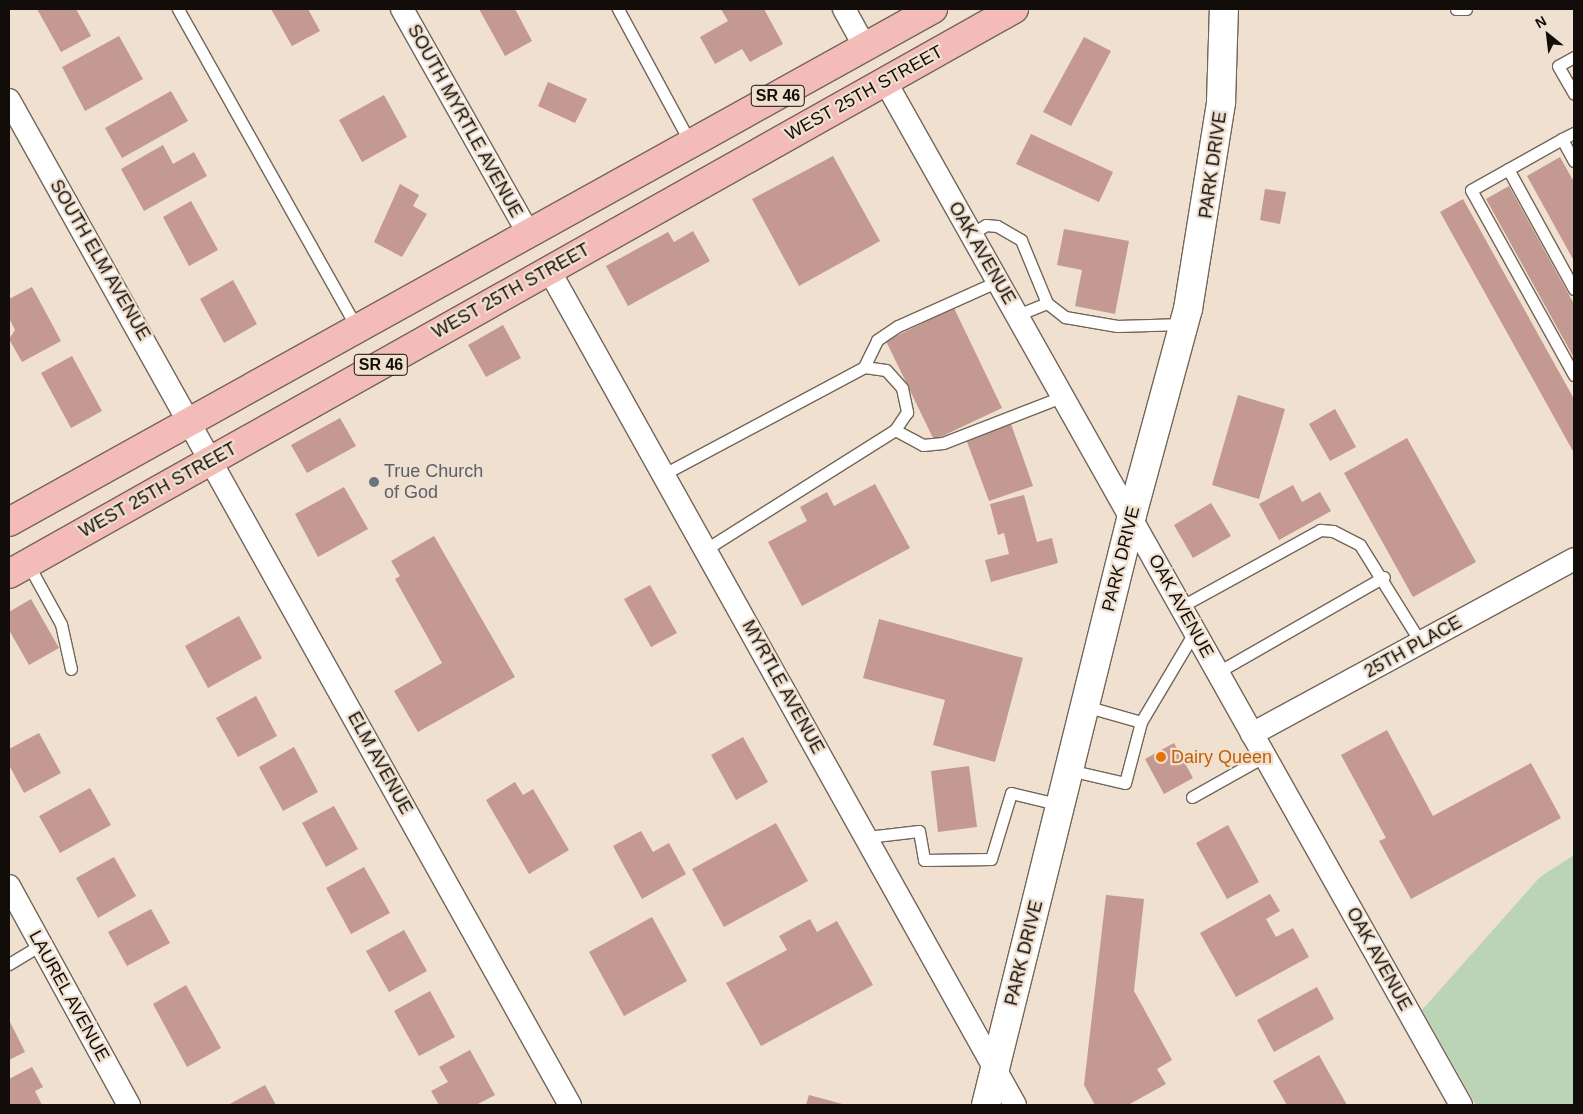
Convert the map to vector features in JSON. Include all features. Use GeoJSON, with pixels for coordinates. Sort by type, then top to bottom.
{"type":"FeatureCollection","features":[{"type":"Feature","properties":{"kind":"main road","name":"WEST 25TH STREET"},"geometry":{"type":"LineString","coordinates":[[18,569],[1014,9]]}},
{"type":"Feature","properties":{"kind":"main road","name":"SR 46"},"geometry":{"type":"LineString","coordinates":[[9,522],[691,144],[926,11]]}},
{"type":"Feature","properties":{"kind":"main road"},"geometry":{"type":"LineString","coordinates":[[549,270],[570,236],[664,184],[691,144]]}},
{"type":"Feature","properties":{"kind":"street","name":"SOUTH MYRTLE AVENUE"},"geometry":{"type":"LineString","coordinates":[[402,9],[529,234]]}},
{"type":"Feature","properties":{"kind":"street"},"geometry":{"type":"LineString","coordinates":[[844,9],[865,47]]}},
{"type":"Feature","properties":{"kind":"street","name":"PARK DRIVE"},"geometry":{"type":"LineString","coordinates":[[986,1105],[1132,515],[1184,324],[1207,212],[1221,102],[1224,9]]}},
{"type":"Feature","properties":{"kind":"street","name":"OAK AVENUE"},"geometry":{"type":"LineString","coordinates":[[885,81],[1132,515],[1252,734],[1461,1105]]}},
{"type":"Feature","properties":{"kind":"street","name":"SOUTH ELM AVENUE"},"geometry":{"type":"LineString","coordinates":[[9,100],[190,421]]}},
{"type":"Feature","properties":{"kind":"street","name":"MYRTLE AVENUE"},"geometry":{"type":"LineString","coordinates":[[549,270],[867,837],[1014,1105]]}},
{"type":"Feature","properties":{"kind":"street","name":"ELM AVENUE"},"geometry":{"type":"LineString","coordinates":[[190,421],[570,1105]]}},
{"type":"Feature","properties":{"kind":"street","name":"25TH PLACE"},"geometry":{"type":"LineString","coordinates":[[1252,734],[1574,559]]}},
{"type":"Feature","properties":{"kind":"street","name":"LAUREL AVENUE"},"geometry":{"type":"LineString","coordinates":[[9,886],[129,1105]]}},
{"type":"Feature","properties":{"kind":"lane"},"geometry":{"type":"LineString","coordinates":[[178,9],[357,328]]}},
{"type":"Feature","properties":{"kind":"lane"},"geometry":{"type":"LineString","coordinates":[[618,9],[691,144]]}},
{"type":"Feature","properties":{"kind":"lane"},"geometry":{"type":"LineString","coordinates":[[1456,9],[1466,9]]}},
{"type":"Feature","properties":{"kind":"lane"},"geometry":{"type":"LineString","coordinates":[[1574,57],[1558,66],[1574,94]]}},
{"type":"Feature","properties":{"kind":"lane"},"geometry":{"type":"LineString","coordinates":[[1574,133],[1471,190],[1574,375]]}},
{"type":"Feature","properties":{"kind":"lane"},"geometry":{"type":"LineString","coordinates":[[1562,139],[1574,161]]}},
{"type":"Feature","properties":{"kind":"lane"},"geometry":{"type":"LineString","coordinates":[[1508,169],[1574,289]]}},
{"type":"Feature","properties":{"kind":"lane"},"geometry":{"type":"LineString","coordinates":[[971,234],[986,225],[997,226],[1020,240],[1047,303],[1065,317],[1117,326],[1184,324]]}},
{"type":"Feature","properties":{"kind":"lane"},"geometry":{"type":"LineString","coordinates":[[864,368],[877,340],[898,326],[998,281]]}},
{"type":"Feature","properties":{"kind":"lane"},"geometry":{"type":"LineString","coordinates":[[1018,315],[1047,303]]}},
{"type":"Feature","properties":{"kind":"lane"},"geometry":{"type":"LineString","coordinates":[[664,474],[864,368],[886,370],[902,388],[907,412],[896,430],[706,549]]}},
{"type":"Feature","properties":{"kind":"lane"},"geometry":{"type":"LineString","coordinates":[[896,430],[923,445],[943,443],[1064,396]]}},
{"type":"Feature","properties":{"kind":"lane"},"geometry":{"type":"LineString","coordinates":[[1182,606],[1320,530],[1346,534],[1384,577],[1421,643]]}},
{"type":"Feature","properties":{"kind":"lane"},"geometry":{"type":"LineString","coordinates":[[18,569],[62,624],[71,669]]}},
{"type":"Feature","properties":{"kind":"lane"},"geometry":{"type":"LineString","coordinates":[[1218,672],[1384,577]]}},
{"type":"Feature","properties":{"kind":"lane"},"geometry":{"type":"LineString","coordinates":[[1069,770],[1125,783],[1140,722],[1195,631]]}},
{"type":"Feature","properties":{"kind":"lane"},"geometry":{"type":"LineString","coordinates":[[1085,706],[1140,722]]}},
{"type":"Feature","properties":{"kind":"lane"},"geometry":{"type":"LineString","coordinates":[[1192,797],[1265,756]]}},
{"type":"Feature","properties":{"kind":"lane"},"geometry":{"type":"LineString","coordinates":[[867,837],[919,831],[924,860],[991,859],[1012,793],[1061,805]]}},
{"type":"Feature","properties":{"kind":"lane"},"geometry":{"type":"LineString","coordinates":[[9,964],[41,945]]}},
{"type":"Feature","properties":{"kind":"green space"},"geometry":{"type":"Polygon","coordinates":[[[1574,855],[1574,1105],[1476,1105],[1422,1010],[1540,877],[1574,855]]]}},
{"type":"Feature","properties":{"kind":"building"},"geometry":{"type":"Polygon","coordinates":[[[37,9],[76,9],[91,36],[61,52],[37,9]]]}},
{"type":"Feature","properties":{"kind":"building"},"geometry":{"type":"Polygon","coordinates":[[[271,9],[308,9],[320,31],[292,46],[271,9]]]}},
{"type":"Feature","properties":{"kind":"building"},"geometry":{"type":"Polygon","coordinates":[[[479,9],[515,9],[532,41],[505,56],[479,9]]]}},
{"type":"Feature","properties":{"kind":"building"},"geometry":{"type":"Polygon","coordinates":[[[721,9],[764,9],[783,44],[750,62],[742,49],[715,64],[700,37],[728,21],[721,9]]]}},
{"type":"Feature","properties":{"kind":"building"},"geometry":{"type":"Polygon","coordinates":[[[119,36],[143,79],[85,111],[62,67],[119,36]]]}},
{"type":"Feature","properties":{"kind":"building"},"geometry":{"type":"Polygon","coordinates":[[[1084,37],[1111,51],[1071,126],[1043,112],[1084,37]]]}},
{"type":"Feature","properties":{"kind":"building"},"geometry":{"type":"Polygon","coordinates":[[[548,82],[587,99],[575,123],[538,106],[548,82]]]}},
{"type":"Feature","properties":{"kind":"building"},"geometry":{"type":"Polygon","coordinates":[[[171,91],[188,121],[122,158],[105,128],[171,91]]]}},
{"type":"Feature","properties":{"kind":"building"},"geometry":{"type":"Polygon","coordinates":[[[384,95],[407,137],[362,162],[339,120],[384,95]]]}},
{"type":"Feature","properties":{"kind":"building"},"geometry":{"type":"Polygon","coordinates":[[[1031,134],[1113,172],[1099,202],[1016,164],[1031,134]]]}},
{"type":"Feature","properties":{"kind":"building"},"geometry":{"type":"Polygon","coordinates":[[[163,145],[173,164],[194,152],[207,176],[144,211],[121,169],[163,145]]]}},
{"type":"Feature","properties":{"kind":"building"},"geometry":{"type":"Polygon","coordinates":[[[833,156],[880,241],[799,286],[752,199],[833,156]]]}},
{"type":"Feature","properties":{"kind":"building"},"geometry":{"type":"Polygon","coordinates":[[[1560,157],[1574,182],[1574,261],[1527,176],[1560,157]]]}},
{"type":"Feature","properties":{"kind":"building"},"geometry":{"type":"Polygon","coordinates":[[[400,184],[419,195],[413,206],[427,214],[402,257],[374,242],[400,184]]]}},
{"type":"Feature","properties":{"kind":"building"},"geometry":{"type":"Polygon","coordinates":[[[1509,186],[1574,304],[1574,358],[1486,199],[1509,186]]]}},
{"type":"Feature","properties":{"kind":"building"},"geometry":{"type":"Polygon","coordinates":[[[1265,189],[1286,192],[1280,224],[1260,220],[1265,189]]]}},
{"type":"Feature","properties":{"kind":"building"},"geometry":{"type":"Polygon","coordinates":[[[1463,199],[1574,399],[1574,453],[1440,212],[1463,199]]]}},
{"type":"Feature","properties":{"kind":"building"},"geometry":{"type":"Polygon","coordinates":[[[191,201],[218,250],[189,266],[163,217],[191,201]]]}},
{"type":"Feature","properties":{"kind":"building"},"geometry":{"type":"Polygon","coordinates":[[[1064,229],[1129,241],[1115,314],[1075,306],[1082,270],[1057,265],[1064,229]]]}},
{"type":"Feature","properties":{"kind":"building"},"geometry":{"type":"Polygon","coordinates":[[[693,231],[710,261],[628,306],[606,266],[668,232],[674,242],[693,231]]]}},
{"type":"Feature","properties":{"kind":"building"},"geometry":{"type":"Polygon","coordinates":[[[233,280],[257,324],[224,343],[200,299],[233,280]]]}},
{"type":"Feature","properties":{"kind":"building"},"geometry":{"type":"Polygon","coordinates":[[[32,287],[61,341],[22,362],[9,339],[15,330],[9,318],[9,299],[32,287]]]}},
{"type":"Feature","properties":{"kind":"building"},"geometry":{"type":"Polygon","coordinates":[[[954,308],[1002,408],[934,440],[886,341],[954,308]]]}},
{"type":"Feature","properties":{"kind":"building"},"geometry":{"type":"Polygon","coordinates":[[[503,325],[521,358],[486,377],[468,345],[503,325]]]}},
{"type":"Feature","properties":{"kind":"building"},"geometry":{"type":"Polygon","coordinates":[[[72,356],[102,411],[71,428],[41,373],[72,356]]]}},
{"type":"Feature","properties":{"kind":"building"},"geometry":{"type":"Polygon","coordinates":[[[1238,395],[1285,409],[1259,499],[1212,485],[1238,395]]]}},
{"type":"Feature","properties":{"kind":"building"},"geometry":{"type":"Polygon","coordinates":[[[1335,409],[1356,447],[1330,461],[1309,424],[1335,409]]]}},
{"type":"Feature","properties":{"kind":"building"},"geometry":{"type":"Polygon","coordinates":[[[340,418],[356,446],[307,473],[291,445],[340,418]]]}},
{"type":"Feature","properties":{"kind":"building"},"geometry":{"type":"Polygon","coordinates":[[[1011,424],[1033,486],[989,501],[966,439],[1011,424]]]}},
{"type":"Feature","properties":{"kind":"building"},"geometry":{"type":"Polygon","coordinates":[[[1407,438],[1476,562],[1413,597],[1344,473],[1407,438]]]}},
{"type":"Feature","properties":{"kind":"building"},"geometry":{"type":"Polygon","coordinates":[[[875,484],[910,548],[802,606],[768,542],[807,521],[800,507],[827,492],[834,506],[875,484]]]}},
{"type":"Feature","properties":{"kind":"building"},"geometry":{"type":"Polygon","coordinates":[[[1293,485],[1302,502],[1320,492],[1331,511],[1279,540],[1259,504],[1293,485]]]}},
{"type":"Feature","properties":{"kind":"building"},"geometry":{"type":"Polygon","coordinates":[[[344,487],[368,529],[318,557],[295,514],[344,487]]]}},
{"type":"Feature","properties":{"kind":"building"},"geometry":{"type":"Polygon","coordinates":[[[1024,495],[1037,542],[1052,538],[1058,563],[991,582],[985,560],[1009,554],[1004,533],[998,535],[990,504],[1024,495]]]}},
{"type":"Feature","properties":{"kind":"building"},"geometry":{"type":"Polygon","coordinates":[[[1211,503],[1231,536],[1193,558],[1174,525],[1211,503]]]}},
{"type":"Feature","properties":{"kind":"building"},"geometry":{"type":"Polygon","coordinates":[[[434,536],[515,677],[418,732],[394,691],[442,663],[395,579],[400,576],[391,561],[434,536]]]}},
{"type":"Feature","properties":{"kind":"building"},"geometry":{"type":"Polygon","coordinates":[[[650,585],[677,633],[651,647],[624,599],[650,585]]]}},
{"type":"Feature","properties":{"kind":"building"},"geometry":{"type":"Polygon","coordinates":[[[31,599],[59,648],[29,665],[9,630],[9,612],[31,599]]]}},
{"type":"Feature","properties":{"kind":"building"},"geometry":{"type":"Polygon","coordinates":[[[239,616],[262,658],[208,688],[185,646],[239,616]]]}},
{"type":"Feature","properties":{"kind":"building"},"geometry":{"type":"Polygon","coordinates":[[[879,619],[1023,658],[995,762],[933,745],[945,700],[863,678],[879,619]]]}},
{"type":"Feature","properties":{"kind":"building"},"geometry":{"type":"Polygon","coordinates":[[[256,696],[277,736],[238,757],[216,718],[256,696]]]}},
{"type":"Feature","properties":{"kind":"building"},"geometry":{"type":"Polygon","coordinates":[[[1387,730],[1433,816],[1531,763],[1561,818],[1411,899],[1379,841],[1386,838],[1341,755],[1387,730]]]}},
{"type":"Feature","properties":{"kind":"building"},"geometry":{"type":"Polygon","coordinates":[[[39,733],[61,773],[24,793],[9,765],[9,749],[39,733]]]}},
{"type":"Feature","properties":{"kind":"building"},"geometry":{"type":"Polygon","coordinates":[[[743,737],[768,782],[736,800],[711,755],[743,737]]]}},
{"type":"Feature","properties":{"kind":"building"},"geometry":{"type":"Polygon","coordinates":[[[1174,743],[1193,778],[1164,794],[1145,759],[1174,743]]]}},
{"type":"Feature","properties":{"kind":"building"},"geometry":{"type":"Polygon","coordinates":[[[294,747],[318,792],[283,811],[259,767],[294,747]]]}},
{"type":"Feature","properties":{"kind":"building"},"geometry":{"type":"Polygon","coordinates":[[[969,766],[977,827],[938,832],[931,771],[969,766]]]}},
{"type":"Feature","properties":{"kind":"building"},"geometry":{"type":"Polygon","coordinates":[[[515,782],[523,795],[533,789],[569,850],[529,874],[486,800],[515,782]]]}},
{"type":"Feature","properties":{"kind":"building"},"geometry":{"type":"Polygon","coordinates":[[[90,788],[111,825],[60,853],[39,816],[90,788]]]}},
{"type":"Feature","properties":{"kind":"building"},"geometry":{"type":"Polygon","coordinates":[[[334,806],[358,849],[326,867],[302,823],[334,806]]]}},
{"type":"Feature","properties":{"kind":"building"},"geometry":{"type":"Polygon","coordinates":[[[776,823],[808,881],[724,927],[692,869],[776,823]]]}},
{"type":"Feature","properties":{"kind":"building"},"geometry":{"type":"Polygon","coordinates":[[[1228,825],[1259,882],[1227,899],[1196,843],[1228,825]]]}},
{"type":"Feature","properties":{"kind":"building"},"geometry":{"type":"Polygon","coordinates":[[[641,831],[653,852],[669,843],[686,874],[642,899],[613,846],[641,831]]]}},
{"type":"Feature","properties":{"kind":"building"},"geometry":{"type":"Polygon","coordinates":[[[114,857],[136,896],[98,918],[76,878],[114,857]]]}},
{"type":"Feature","properties":{"kind":"building"},"geometry":{"type":"Polygon","coordinates":[[[364,867],[390,913],[351,934],[326,888],[364,867]]]}},
{"type":"Feature","properties":{"kind":"building"},"geometry":{"type":"Polygon","coordinates":[[[1270,894],[1280,911],[1266,919],[1276,937],[1293,928],[1309,957],[1236,997],[1200,933],[1270,894]]]}},
{"type":"Feature","properties":{"kind":"building"},"geometry":{"type":"Polygon","coordinates":[[[1106,895],[1144,899],[1134,991],[1172,1060],[1157,1069],[1166,1084],[1128,1105],[1095,1105],[1084,1085],[1106,895]]]}},
{"type":"Feature","properties":{"kind":"building"},"geometry":{"type":"Polygon","coordinates":[[[151,909],[170,943],[127,966],[108,932],[151,909]]]}},
{"type":"Feature","properties":{"kind":"building"},"geometry":{"type":"Polygon","coordinates":[[[652,917],[687,981],[624,1016],[589,952],[652,917]]]}},
{"type":"Feature","properties":{"kind":"building"},"geometry":{"type":"Polygon","coordinates":[[[810,919],[817,932],[837,921],[873,985],[761,1046],[726,983],[787,950],[779,936],[810,919]]]}},
{"type":"Feature","properties":{"kind":"building"},"geometry":{"type":"Polygon","coordinates":[[[404,930],[427,971],[389,992],[366,951],[404,930]]]}},
{"type":"Feature","properties":{"kind":"building"},"geometry":{"type":"Polygon","coordinates":[[[186,985],[221,1048],[187,1067],[153,1004],[186,985]]]}},
{"type":"Feature","properties":{"kind":"building"},"geometry":{"type":"Polygon","coordinates":[[[1317,987],[1334,1019],[1274,1052],[1257,1020],[1317,987]]]}},
{"type":"Feature","properties":{"kind":"building"},"geometry":{"type":"Polygon","coordinates":[[[430,991],[455,1037],[419,1056],[394,1011],[430,991]]]}},
{"type":"Feature","properties":{"kind":"building"},"geometry":{"type":"Polygon","coordinates":[[[9,1020],[25,1052],[9,1060],[9,1020]]]}},
{"type":"Feature","properties":{"kind":"building"},"geometry":{"type":"Polygon","coordinates":[[[470,1050],[495,1095],[476,1105],[439,1105],[431,1091],[448,1082],[439,1067],[470,1050]]]}},
{"type":"Feature","properties":{"kind":"building"},"geometry":{"type":"Polygon","coordinates":[[[1319,1055],[1347,1105],[1287,1105],[1273,1081],[1319,1055]]]}},
{"type":"Feature","properties":{"kind":"building"},"geometry":{"type":"Polygon","coordinates":[[[32,1067],[43,1087],[35,1091],[42,1105],[9,1105],[9,1079],[32,1067]]]}},
{"type":"Feature","properties":{"kind":"building"},"geometry":{"type":"Polygon","coordinates":[[[265,1085],[276,1105],[228,1105],[265,1085]]]}},
{"type":"Feature","properties":{"kind":"building"},"geometry":{"type":"Polygon","coordinates":[[[809,1095],[846,1105],[806,1105],[809,1095]]]}},
{"type":"Feature","properties":{"kind":"place","name":"True Church of God"},"geometry":{"type":"Point","coordinates":[374,482]}},
{"type":"Feature","properties":{"kind":"place","name":"Dairy Queen"},"geometry":{"type":"Point","coordinates":[1161,757]}}]}
